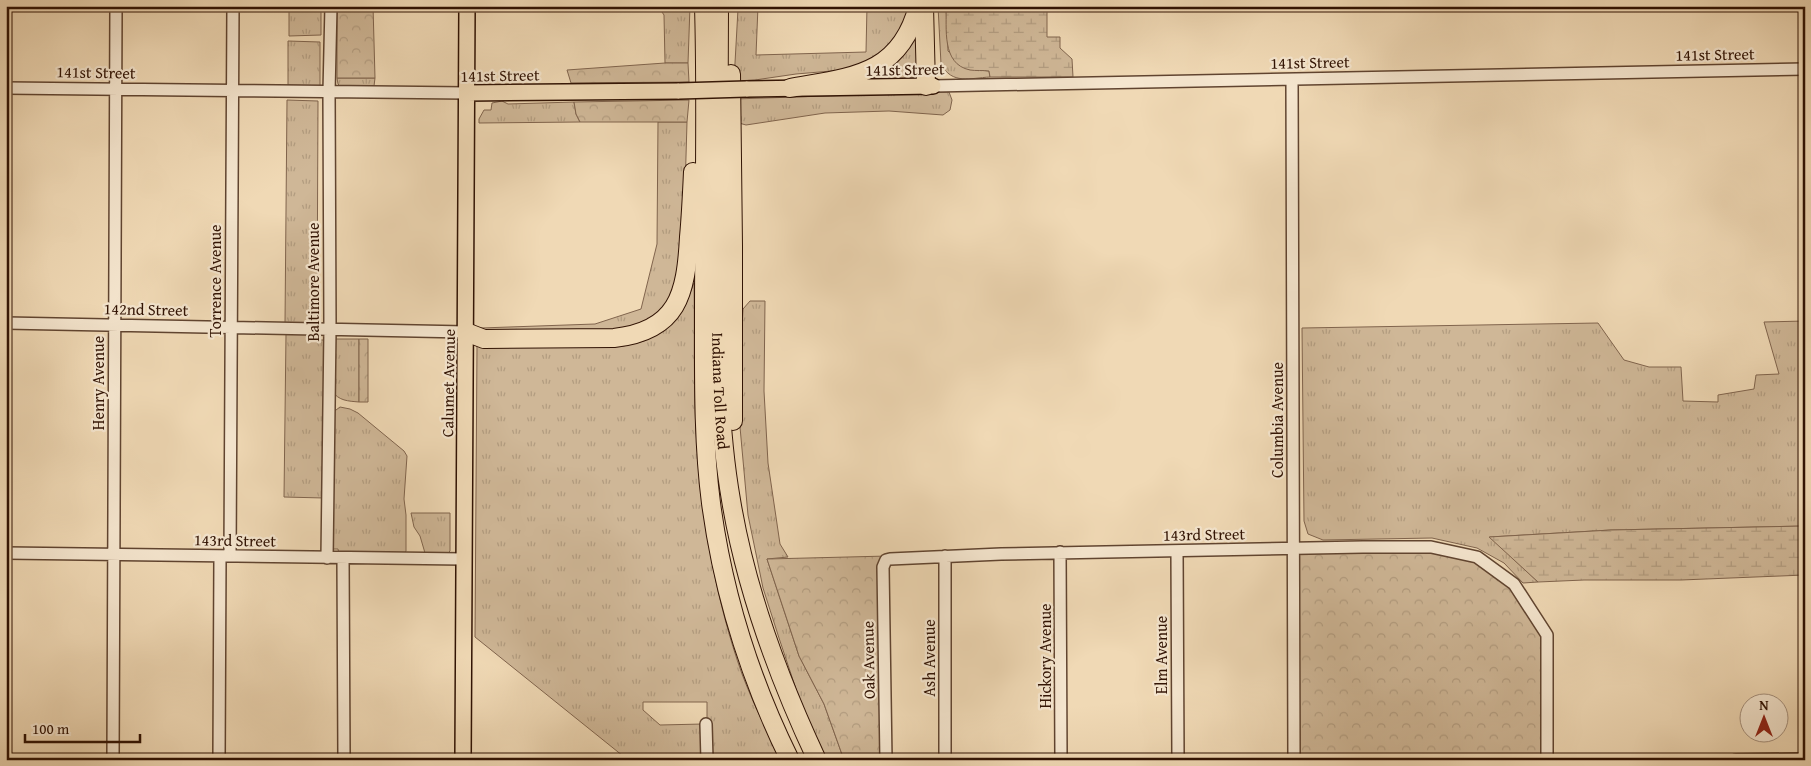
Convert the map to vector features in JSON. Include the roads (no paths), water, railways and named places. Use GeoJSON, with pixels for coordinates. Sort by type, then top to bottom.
{"type":"FeatureCollection","features":[{"type":"Feature","properties":{"kind":"highway","name":"Indiana Toll Road"},"geometry":{"type":"LineString","coordinates":[[704,6],[704,419],[711,503],[724,578],[744,651],[760,696],[790,760]]}},
{"type":"Feature","properties":{"kind":"highway","name":"Indiana Toll Road"},"geometry":{"type":"LineString","coordinates":[[719,6],[720,373],[726,459],[731,499],[746,572],[768,644],[783,685],[817,760]]}},
{"type":"Feature","properties":{"kind":"highway"},"geometry":{"type":"LineString","coordinates":[[731,6],[733,422],[739,541]]}},
{"type":"Feature","properties":{"kind":"highway"},"geometry":{"type":"LineString","coordinates":[[790,88],[847,78],[882,64],[896,52],[907,36],[918,6]]}},
{"type":"Feature","properties":{"kind":"highway"},"geometry":{"type":"LineString","coordinates":[[924,6],[930,86]]}},
{"type":"Feature","properties":{"kind":"highway"},"geometry":{"type":"LineString","coordinates":[[930,86],[932,6]]}},
{"type":"Feature","properties":{"kind":"highway"},"geometry":{"type":"LineString","coordinates":[[466,332],[484,339],[614,338],[645,332],[657,325],[670,313],[679,300],[688,270],[696,110],[704,67]]}},
{"type":"Feature","properties":{"kind":"main road","name":"Calumet Avenue"},"geometry":{"type":"LineString","coordinates":[[463,760],[467,6]]}},
{"type":"Feature","properties":{"kind":"main road","name":"141st Street"},"geometry":{"type":"LineString","coordinates":[[467,93],[930,86]]}},
{"type":"Feature","properties":{"kind":"street","name":"Henry Avenue"},"geometry":{"type":"LineString","coordinates":[[113,760],[116,6]]}},
{"type":"Feature","properties":{"kind":"street","name":"Torrence Avenue"},"geometry":{"type":"LineString","coordinates":[[219,760],[231,327],[233,6]]}},
{"type":"Feature","properties":{"kind":"street","name":"Baltimore Avenue"},"geometry":{"type":"LineString","coordinates":[[327,558],[331,6]]}},
{"type":"Feature","properties":{"kind":"street","name":"141st Street"},"geometry":{"type":"LineString","coordinates":[[930,86],[1805,69]]}},
{"type":"Feature","properties":{"kind":"street","name":"Columbia Avenue"},"geometry":{"type":"LineString","coordinates":[[1292,80],[1294,760]]}},
{"type":"Feature","properties":{"kind":"street","name":"141st Street"},"geometry":{"type":"LineString","coordinates":[[6,88],[467,93]]}},
{"type":"Feature","properties":{"kind":"street","name":"142nd Street"},"geometry":{"type":"LineString","coordinates":[[6,323],[466,332]]}},
{"type":"Feature","properties":{"kind":"street","name":"143rd Street"},"geometry":{"type":"LineString","coordinates":[[886,560],[894,558],[1060,552],[1431,547],[1477,557],[1514,584],[1546,635],[1547,760]]}},
{"type":"Feature","properties":{"kind":"street","name":"Elm Avenue"},"geometry":{"type":"LineString","coordinates":[[1177,551],[1178,760]]}},
{"type":"Feature","properties":{"kind":"street","name":"Hickory Avenue"},"geometry":{"type":"LineString","coordinates":[[1060,552],[1061,760]]}},
{"type":"Feature","properties":{"kind":"street","name":"143rd Street"},"geometry":{"type":"LineString","coordinates":[[6,554],[463,559]]}},
{"type":"Feature","properties":{"kind":"street","name":"Ash Avenue"},"geometry":{"type":"LineString","coordinates":[[945,556],[945,760]]}},
{"type":"Feature","properties":{"kind":"street"},"geometry":{"type":"LineString","coordinates":[[343,558],[344,760]]}},
{"type":"Feature","properties":{"kind":"street","name":"Oak Avenue"},"geometry":{"type":"LineString","coordinates":[[886,560],[883,567],[886,760]]}},
{"type":"Feature","properties":{"kind":"street"},"geometry":{"type":"LineString","coordinates":[[706,724],[707,760]]}},
{"type":"Feature","properties":{"kind":"street"},"geometry":{"type":"LineString","coordinates":[[1736,760],[1805,759]]}}]}
